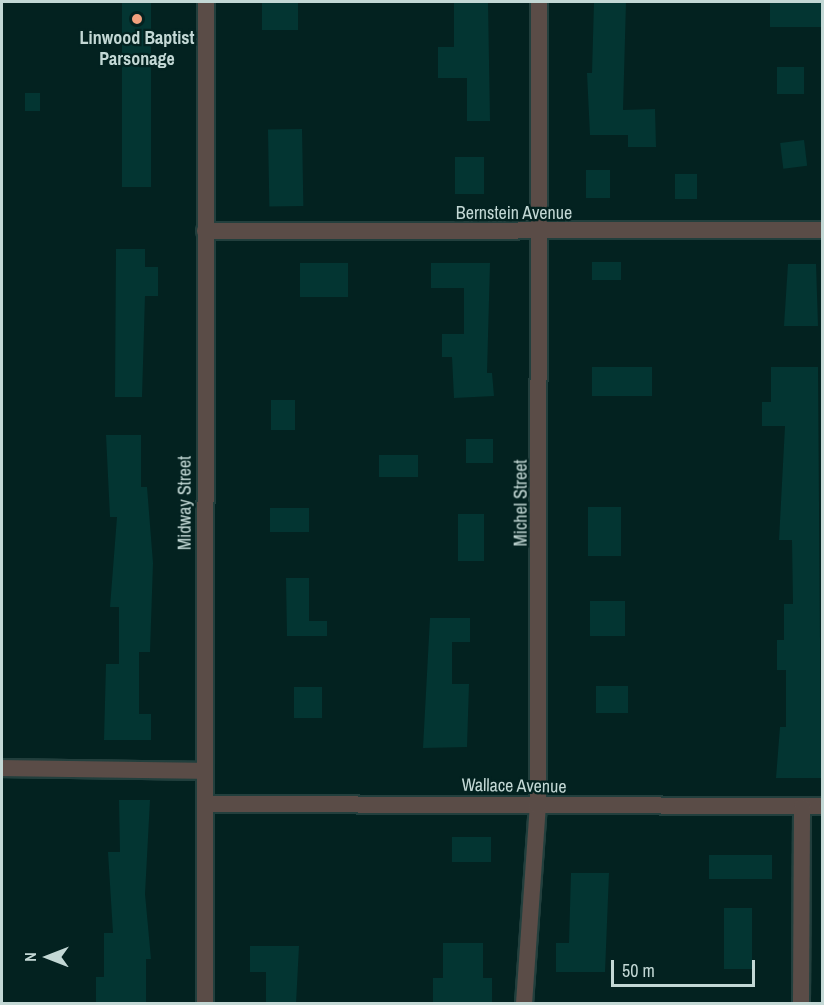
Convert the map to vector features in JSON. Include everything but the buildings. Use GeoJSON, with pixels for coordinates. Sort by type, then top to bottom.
{"type":"FeatureCollection","features":[{"type":"Feature","properties":{"kind":"street","name":"Midway Street"},"geometry":{"type":"LineString","coordinates":[[205,1004],[206,2]]}},
{"type":"Feature","properties":{"kind":"street","name":"Michel Street"},"geometry":{"type":"LineString","coordinates":[[524,1004],[538,806],[541,233],[539,2]]}},
{"type":"Feature","properties":{"kind":"street","name":"Bernstein Avenue"},"geometry":{"type":"LineString","coordinates":[[205,231],[541,233],[822,230]]}},
{"type":"Feature","properties":{"kind":"street"},"geometry":{"type":"LineString","coordinates":[[2,768],[205,771]]}},
{"type":"Feature","properties":{"kind":"street","name":"Wallace Avenue"},"geometry":{"type":"LineString","coordinates":[[205,804],[822,806]]}},
{"type":"Feature","properties":{"kind":"street"},"geometry":{"type":"LineString","coordinates":[[801,1004],[802,807]]}},
{"type":"Feature","properties":{"kind":"place","name":"Linwood Baptist Parsonage"},"geometry":{"type":"Point","coordinates":[137,19]}}]}
